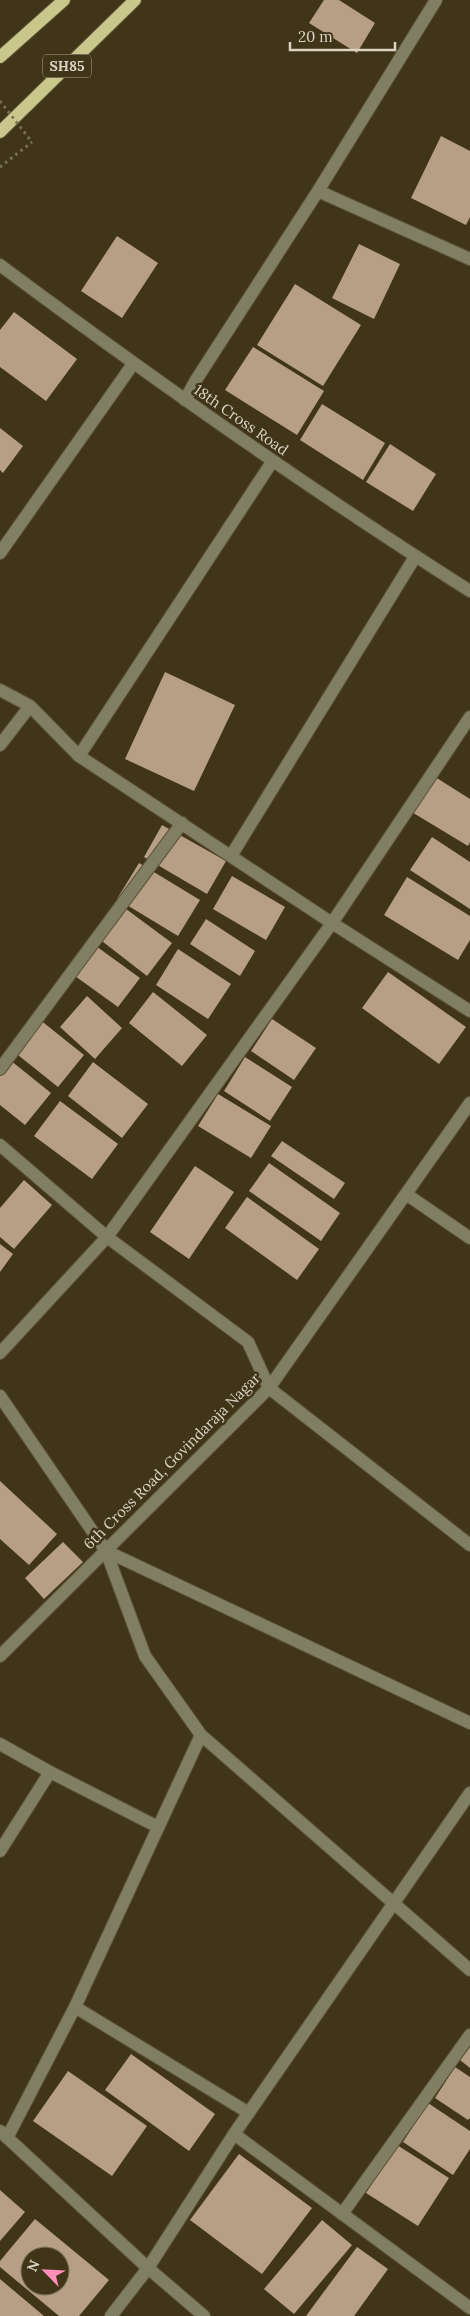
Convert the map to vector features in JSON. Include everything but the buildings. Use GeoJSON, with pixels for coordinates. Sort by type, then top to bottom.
{"type":"FeatureCollection","features":[{"type":"Feature","properties":{"kind":"main road"},"geometry":{"type":"LineString","coordinates":[[0,57],[64,0]]}},
{"type":"Feature","properties":{"kind":"main road","name":"SH85"},"geometry":{"type":"LineString","coordinates":[[0,132],[134,0]]}},
{"type":"Feature","properties":{"kind":"street"},"geometry":{"type":"LineString","coordinates":[[185,400],[318,191],[436,0]]}},
{"type":"Feature","properties":{"kind":"street"},"geometry":{"type":"LineString","coordinates":[[318,191],[470,259]]}},
{"type":"Feature","properties":{"kind":"street","name":"18th Cross Road"},"geometry":{"type":"LineString","coordinates":[[0,265],[133,364],[272,462],[470,591]]}},
{"type":"Feature","properties":{"kind":"street"},"geometry":{"type":"LineString","coordinates":[[0,552],[133,364]]}},
{"type":"Feature","properties":{"kind":"street"},"geometry":{"type":"LineString","coordinates":[[79,756],[272,462]]}},
{"type":"Feature","properties":{"kind":"street"},"geometry":{"type":"LineString","coordinates":[[231,856],[416,557]]}},
{"type":"Feature","properties":{"kind":"street"},"geometry":{"type":"LineString","coordinates":[[0,690],[30,706],[79,756],[332,923],[470,1011]]}},
{"type":"Feature","properties":{"kind":"street"},"geometry":{"type":"LineString","coordinates":[[0,744],[30,706]]}},
{"type":"Feature","properties":{"kind":"street"},"geometry":{"type":"LineString","coordinates":[[0,1353],[107,1237],[332,923],[470,717]]}},
{"type":"Feature","properties":{"kind":"street"},"geometry":{"type":"LineString","coordinates":[[0,1070],[182,823]]}},
{"type":"Feature","properties":{"kind":"street","name":"6th Cross Road, Govindaraja Nagar"},"geometry":{"type":"LineString","coordinates":[[0,1656],[269,1388],[470,1103]]}},
{"type":"Feature","properties":{"kind":"street"},"geometry":{"type":"LineString","coordinates":[[0,1145],[107,1237],[248,1342],[269,1388],[470,1545]]}},
{"type":"Feature","properties":{"kind":"street"},"geometry":{"type":"LineString","coordinates":[[406,1194],[470,1238]]}},
{"type":"Feature","properties":{"kind":"street"},"geometry":{"type":"LineString","coordinates":[[0,1396],[106,1551],[145,1656],[201,1735],[395,1902],[470,1970]]}},
{"type":"Feature","properties":{"kind":"street"},"geometry":{"type":"LineString","coordinates":[[106,1551],[470,1723]]}},
{"type":"Feature","properties":{"kind":"street"},"geometry":{"type":"LineString","coordinates":[[201,1735],[75,2007],[4,2134],[148,2268],[204,2316]]}},
{"type":"Feature","properties":{"kind":"street"},"geometry":{"type":"LineString","coordinates":[[0,1744],[50,1772],[158,1827]]}},
{"type":"Feature","properties":{"kind":"street"},"geometry":{"type":"LineString","coordinates":[[0,1851],[50,1772]]}},
{"type":"Feature","properties":{"kind":"street"},"geometry":{"type":"LineString","coordinates":[[111,2316],[148,2268],[234,2134],[469,1797]]}},
{"type":"Feature","properties":{"kind":"street"},"geometry":{"type":"LineString","coordinates":[[75,2007],[249,2113]]}},
{"type":"Feature","properties":{"kind":"street"},"geometry":{"type":"LineString","coordinates":[[342,2214],[470,2035]]}},
{"type":"Feature","properties":{"kind":"street"},"geometry":{"type":"LineString","coordinates":[[234,2134],[470,2308]]}},
{"type":"Feature","properties":{"kind":"path"},"geometry":{"type":"LineString","coordinates":[[0,101],[32,142],[0,167]]}}]}
